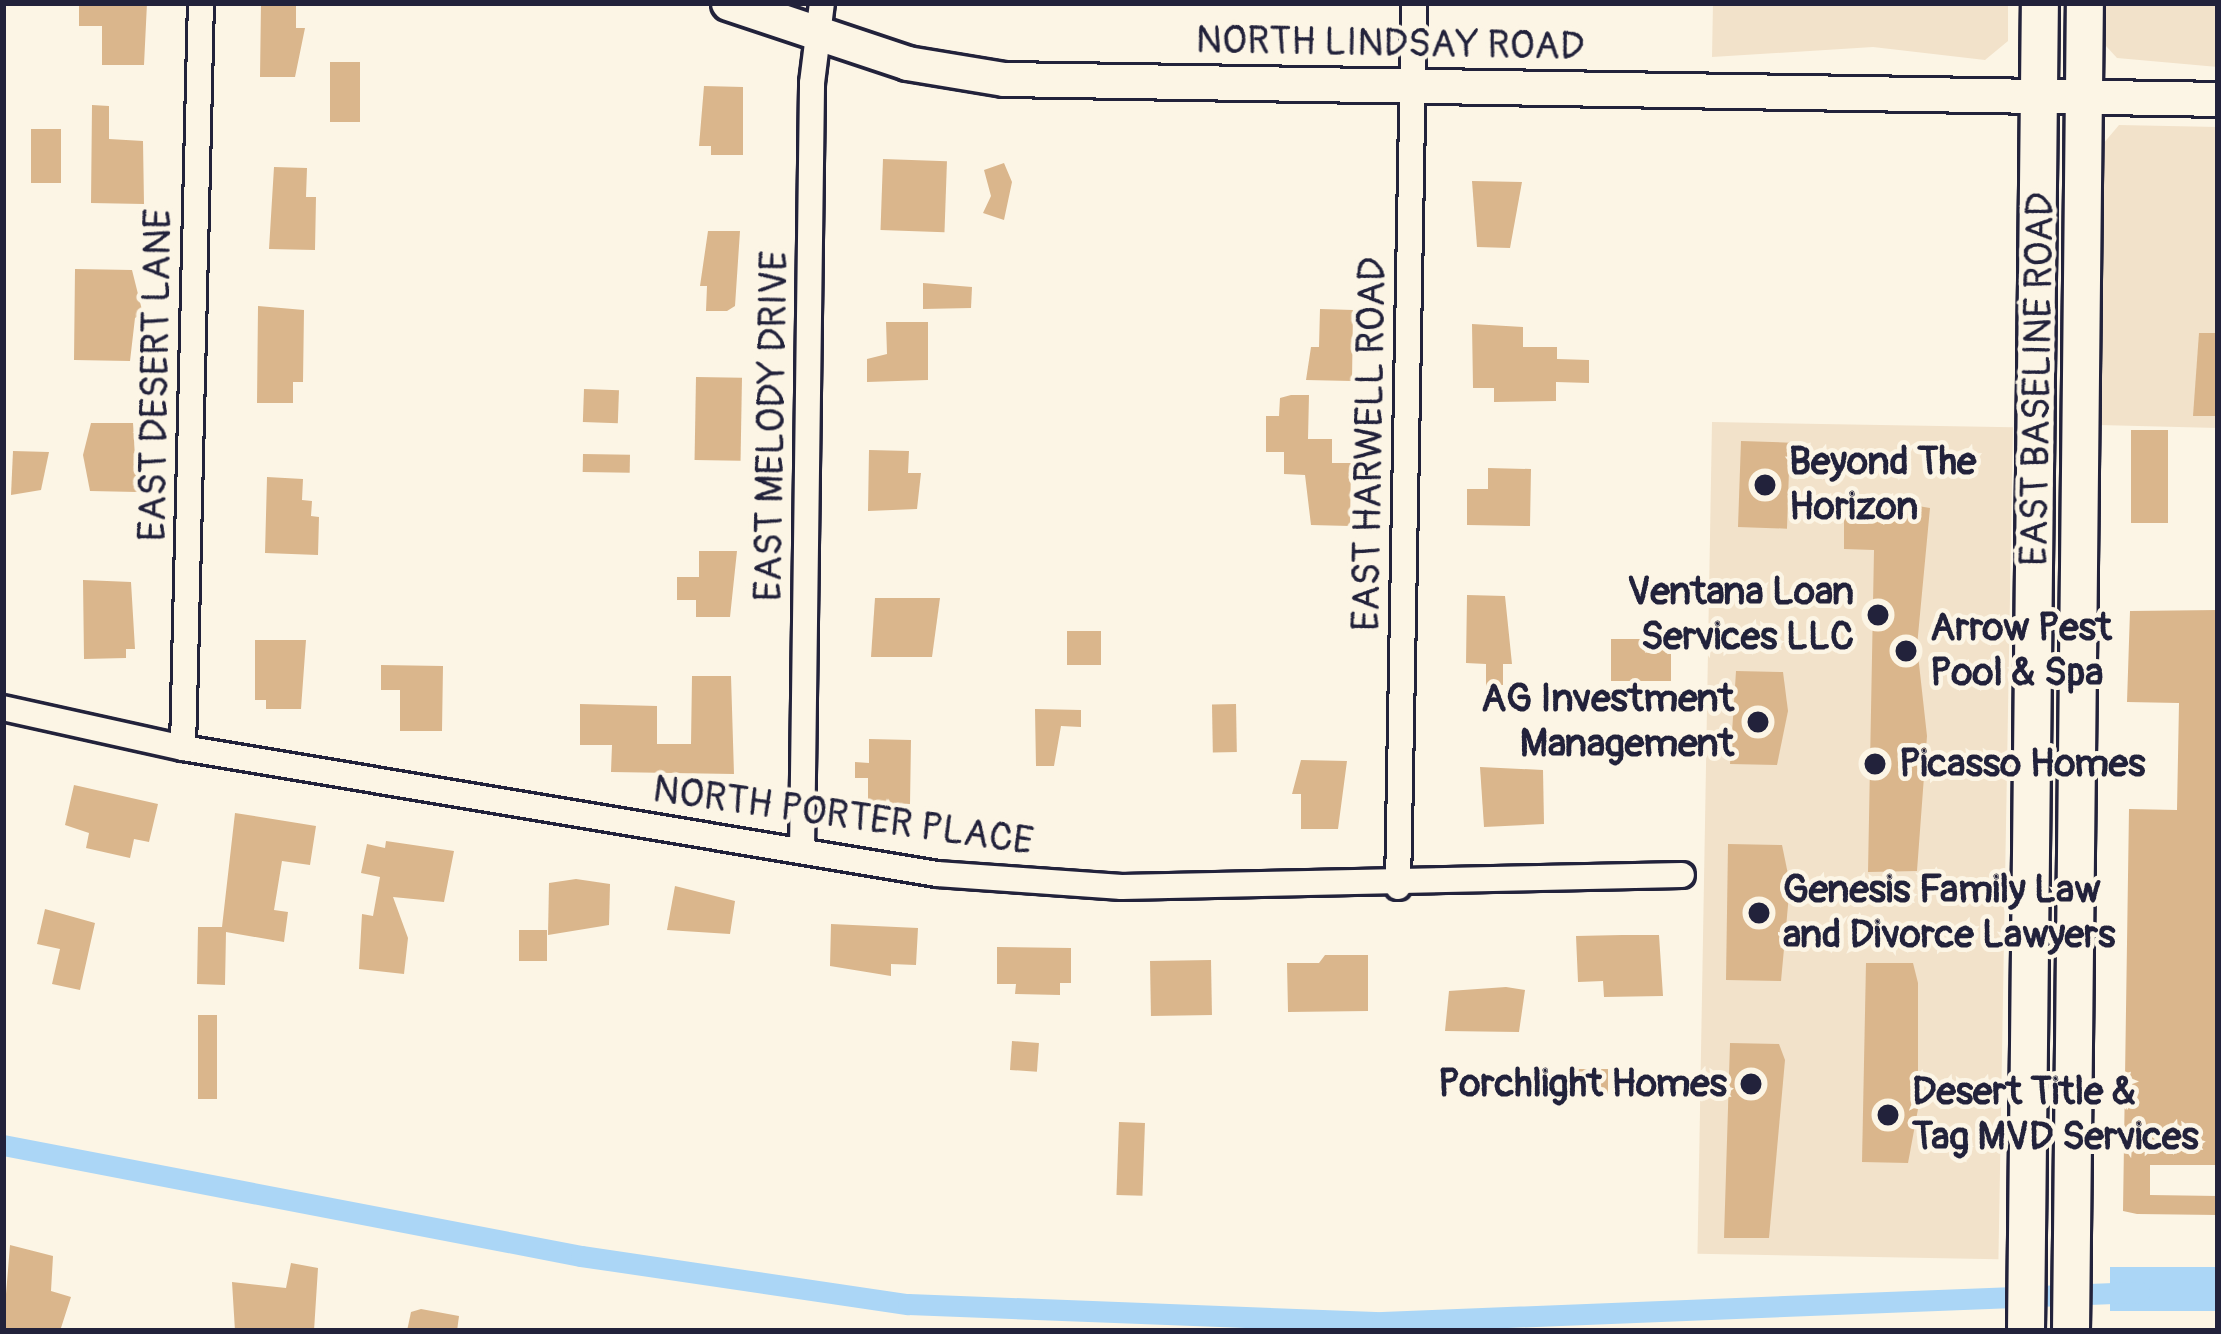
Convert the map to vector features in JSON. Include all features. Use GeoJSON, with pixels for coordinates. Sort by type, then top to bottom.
{"type":"FeatureCollection","features":[{"type":"Feature","properties":{"kind":"main road","name":"NORTH LINDSAY ROAD"},"geometry":{"type":"LineString","coordinates":[[728,3],[819,19],[907,63],[1004,80],[2218,99]]}},
{"type":"Feature","properties":{"kind":"main road","name":"EAST BASELINE ROAD"},"geometry":{"type":"LineString","coordinates":[[2040,3],[2062,96],[2072,1331]]}},
{"type":"Feature","properties":{"kind":"main road","name":"EAST BASELINE ROAD"},"geometry":{"type":"LineString","coordinates":[[2026,1330],[2062,96],[2085,3]]}},
{"type":"Feature","properties":{"kind":"street","name":"EAST DESERT LANE"},"geometry":{"type":"LineString","coordinates":[[183,748],[201,3]]}},
{"type":"Feature","properties":{"kind":"street","name":"EAST HARWELL ROAD"},"geometry":{"type":"LineString","coordinates":[[1398,887],[1414,3]]}},
{"type":"Feature","properties":{"kind":"street","name":"EAST MELODY DRIVE"},"geometry":{"type":"LineString","coordinates":[[802,851],[819,19]]}},
{"type":"Feature","properties":{"kind":"street","name":"NORTH PORTER PLACE"},"geometry":{"type":"LineString","coordinates":[[3,708],[183,748],[937,874],[1122,887],[1398,887],[1682,875]]}},
{"type":"Feature","properties":{"kind":"shaded area"},"geometry":{"type":"Polygon","coordinates":[[[1713,3],[2008,3],[2008,41],[1985,60],[1873,47],[1712,57],[1713,3]]]}},
{"type":"Feature","properties":{"kind":"shaded area"},"geometry":{"type":"Polygon","coordinates":[[[2105,3],[2218,3],[2218,67],[2117,58],[2106,46],[2105,3]]]}},
{"type":"Feature","properties":{"kind":"shaded area"},"geometry":{"type":"Polygon","coordinates":[[[2119,125],[2218,127],[2218,428],[2099,425],[2103,144],[2119,125]]]}},
{"type":"Feature","properties":{"kind":"shaded area"},"geometry":{"type":"Polygon","coordinates":[[[1712,422],[2013,427],[1998,1259],[1697,1254],[1712,422]]]}},
{"type":"Feature","properties":{"kind":"water"},"geometry":{"type":"Polygon","coordinates":[[[2110,1267],[2218,1267],[2218,1311],[2110,1311],[2110,1267]]]}},
{"type":"Feature","properties":{"kind":"building"},"geometry":{"type":"Polygon","coordinates":[[[79,3],[147,3],[144,65],[102,65],[102,26],[79,26],[79,3]]]}},
{"type":"Feature","properties":{"kind":"building"},"geometry":{"type":"Polygon","coordinates":[[[261,3],[296,3],[296,28],[305,28],[295,77],[260,77],[261,3]]]}},
{"type":"Feature","properties":{"kind":"building"},"geometry":{"type":"Polygon","coordinates":[[[330,62],[360,62],[360,122],[330,122],[330,62]]]}},
{"type":"Feature","properties":{"kind":"building"},"geometry":{"type":"Polygon","coordinates":[[[704,86],[743,87],[743,155],[711,155],[711,146],[699,146],[704,86]]]}},
{"type":"Feature","properties":{"kind":"building"},"geometry":{"type":"Polygon","coordinates":[[[92,105],[109,106],[109,139],[143,141],[144,204],[91,203],[92,105]]]}},
{"type":"Feature","properties":{"kind":"building"},"geometry":{"type":"Polygon","coordinates":[[[31,129],[61,129],[61,183],[31,183],[31,129]]]}},
{"type":"Feature","properties":{"kind":"building"},"geometry":{"type":"Polygon","coordinates":[[[883,159],[947,161],[944,232],[881,230],[883,159]]]}},
{"type":"Feature","properties":{"kind":"building"},"geometry":{"type":"Polygon","coordinates":[[[1004,163],[1012,182],[1004,220],[983,213],[991,196],[984,170],[1004,163]]]}},
{"type":"Feature","properties":{"kind":"building"},"geometry":{"type":"Polygon","coordinates":[[[274,167],[307,168],[306,197],[316,197],[315,250],[269,249],[274,167]]]}},
{"type":"Feature","properties":{"kind":"building"},"geometry":{"type":"Polygon","coordinates":[[[1472,181],[1522,182],[1510,248],[1477,247],[1472,181]]]}},
{"type":"Feature","properties":{"kind":"building"},"geometry":{"type":"Polygon","coordinates":[[[708,231],[740,231],[735,306],[727,311],[706,311],[707,286],[700,286],[708,231]]]}},
{"type":"Feature","properties":{"kind":"building"},"geometry":{"type":"Polygon","coordinates":[[[75,269],[132,270],[143,314],[135,318],[130,361],[74,360],[75,269]]]}},
{"type":"Feature","properties":{"kind":"building"},"geometry":{"type":"Polygon","coordinates":[[[923,283],[972,287],[971,308],[923,309],[923,283]]]}},
{"type":"Feature","properties":{"kind":"building"},"geometry":{"type":"Polygon","coordinates":[[[258,306],[304,310],[303,382],[293,382],[293,403],[257,403],[258,306]]]}},
{"type":"Feature","properties":{"kind":"building"},"geometry":{"type":"Polygon","coordinates":[[[1320,309],[1353,310],[1352,381],[1306,380],[1311,347],[1319,347],[1320,309]]]}},
{"type":"Feature","properties":{"kind":"building"},"geometry":{"type":"Polygon","coordinates":[[[886,322],[928,322],[928,380],[867,382],[867,359],[887,354],[886,322]]]}},
{"type":"Feature","properties":{"kind":"building"},"geometry":{"type":"Polygon","coordinates":[[[1472,324],[1523,327],[1523,347],[1557,347],[1557,359],[1589,360],[1589,383],[1556,382],[1556,401],[1494,402],[1494,388],[1473,388],[1472,324]]]}},
{"type":"Feature","properties":{"kind":"building"},"geometry":{"type":"Polygon","coordinates":[[[2199,333],[2218,333],[2218,416],[2193,416],[2199,333]]]}},
{"type":"Feature","properties":{"kind":"building"},"geometry":{"type":"Polygon","coordinates":[[[696,377],[742,378],[741,461],[695,460],[696,377]]]}},
{"type":"Feature","properties":{"kind":"building"},"geometry":{"type":"Polygon","coordinates":[[[584,389],[619,390],[618,423],[583,422],[584,389]]]}},
{"type":"Feature","properties":{"kind":"building"},"geometry":{"type":"Polygon","coordinates":[[[1309,395],[1308,439],[1332,439],[1332,463],[1351,463],[1350,526],[1311,525],[1305,475],[1284,474],[1284,452],[1266,452],[1266,416],[1279,416],[1280,398],[1309,395]]]}},
{"type":"Feature","properties":{"kind":"building"},"geometry":{"type":"Polygon","coordinates":[[[91,423],[133,423],[137,492],[90,491],[83,455],[91,423]]]}},
{"type":"Feature","properties":{"kind":"building"},"geometry":{"type":"Polygon","coordinates":[[[2131,430],[2168,430],[2168,523],[2131,523],[2131,430]]]}},
{"type":"Feature","properties":{"kind":"building","name":"Beyond The Horizon"},"geometry":{"type":"Polygon","coordinates":[[[1741,441],[1790,443],[1787,529],[1738,527],[1741,441]]]}},
{"type":"Feature","properties":{"kind":"building"},"geometry":{"type":"Polygon","coordinates":[[[869,450],[909,451],[908,473],[921,473],[917,509],[868,511],[869,450]]]}},
{"type":"Feature","properties":{"kind":"building"},"geometry":{"type":"Polygon","coordinates":[[[13,451],[49,452],[41,490],[11,495],[13,451]]]}},
{"type":"Feature","properties":{"kind":"building"},"geometry":{"type":"Polygon","coordinates":[[[583,454],[630,455],[630,473],[583,472],[583,454]]]}},
{"type":"Feature","properties":{"kind":"building"},"geometry":{"type":"Polygon","coordinates":[[[1488,468],[1531,469],[1530,526],[1467,525],[1467,489],[1488,489],[1488,468]]]}},
{"type":"Feature","properties":{"kind":"building"},"geometry":{"type":"Polygon","coordinates":[[[267,477],[303,479],[302,500],[312,501],[311,516],[319,517],[318,555],[265,553],[267,477]]]}},
{"type":"Feature","properties":{"kind":"building"},"geometry":{"type":"Polygon","coordinates":[[[1864,497],[1930,508],[1917,646],[1927,736],[1917,871],[1868,872],[1874,550],[1844,549],[1844,502],[1864,497]]]}},
{"type":"Feature","properties":{"kind":"building"},"geometry":{"type":"Polygon","coordinates":[[[699,551],[737,551],[730,617],[696,617],[696,600],[677,600],[677,577],[699,577],[699,551]]]}},
{"type":"Feature","properties":{"kind":"building"},"geometry":{"type":"Polygon","coordinates":[[[83,580],[131,582],[135,649],[126,649],[126,658],[84,659],[83,580]]]}},
{"type":"Feature","properties":{"kind":"building"},"geometry":{"type":"Polygon","coordinates":[[[1467,595],[1505,596],[1512,664],[1503,664],[1503,685],[1486,686],[1486,664],[1466,663],[1467,595]]]}},
{"type":"Feature","properties":{"kind":"building"},"geometry":{"type":"Polygon","coordinates":[[[875,598],[940,598],[932,657],[871,657],[875,598]]]}},
{"type":"Feature","properties":{"kind":"building"},"geometry":{"type":"Polygon","coordinates":[[[2218,610],[2218,1165],[2150,1165],[2150,1195],[2218,1196],[2218,1215],[2137,1214],[2123,1211],[2129,809],[2177,810],[2179,703],[2127,702],[2130,611],[2218,610]]]}},
{"type":"Feature","properties":{"kind":"building"},"geometry":{"type":"Polygon","coordinates":[[[1067,631],[1101,631],[1101,665],[1067,665],[1067,631]]]}},
{"type":"Feature","properties":{"kind":"building"},"geometry":{"type":"Polygon","coordinates":[[[1611,639],[1671,639],[1671,681],[1611,681],[1611,639]]]}},
{"type":"Feature","properties":{"kind":"building"},"geometry":{"type":"Polygon","coordinates":[[[255,640],[306,640],[301,709],[266,709],[266,700],[255,700],[255,640]]]}},
{"type":"Feature","properties":{"kind":"building"},"geometry":{"type":"Polygon","coordinates":[[[381,665],[443,666],[442,731],[400,731],[400,690],[381,690],[381,665]]]}},
{"type":"Feature","properties":{"kind":"building","name":"AG Investment Management"},"geometry":{"type":"Polygon","coordinates":[[[1736,671],[1783,672],[1788,711],[1777,765],[1730,764],[1736,671]]]}},
{"type":"Feature","properties":{"kind":"building"},"geometry":{"type":"Polygon","coordinates":[[[692,676],[731,676],[734,774],[611,772],[612,745],[580,745],[580,704],[657,706],[657,744],[691,744],[692,676]]]}},
{"type":"Feature","properties":{"kind":"building"},"geometry":{"type":"Polygon","coordinates":[[[1212,704],[1236,704],[1237,752],[1213,752],[1212,704]]]}},
{"type":"Feature","properties":{"kind":"building"},"geometry":{"type":"Polygon","coordinates":[[[1035,709],[1081,710],[1081,727],[1061,726],[1054,766],[1036,766],[1035,709]]]}},
{"type":"Feature","properties":{"kind":"building"},"geometry":{"type":"Polygon","coordinates":[[[869,739],[911,740],[910,804],[868,803],[868,778],[855,778],[855,762],[869,763],[869,739]]]}},
{"type":"Feature","properties":{"kind":"building"},"geometry":{"type":"Polygon","coordinates":[[[1301,760],[1347,761],[1338,829],[1301,829],[1301,794],[1292,794],[1301,760]]]}},
{"type":"Feature","properties":{"kind":"building"},"geometry":{"type":"Polygon","coordinates":[[[1480,767],[1543,770],[1544,824],[1484,827],[1480,767]]]}},
{"type":"Feature","properties":{"kind":"building"},"geometry":{"type":"Polygon","coordinates":[[[74,785],[158,804],[149,842],[134,839],[130,858],[86,848],[89,833],[65,825],[74,785]]]}},
{"type":"Feature","properties":{"kind":"building"},"geometry":{"type":"Polygon","coordinates":[[[235,813],[316,826],[310,865],[282,861],[274,910],[288,912],[284,942],[226,932],[225,985],[197,984],[198,927],[222,927],[235,813]]]}},
{"type":"Feature","properties":{"kind":"building"},"geometry":{"type":"Polygon","coordinates":[[[386,841],[454,851],[444,902],[393,897],[408,938],[404,974],[359,969],[362,914],[373,916],[380,877],[361,873],[367,844],[385,848],[386,841]]]}},
{"type":"Feature","properties":{"kind":"building","name":"Genesis Family Law and Divorce Lawyers"},"geometry":{"type":"Polygon","coordinates":[[[1728,844],[1782,845],[1790,884],[1781,981],[1726,980],[1728,844]]]}},
{"type":"Feature","properties":{"kind":"building"},"geometry":{"type":"Polygon","coordinates":[[[576,879],[610,884],[609,925],[548,935],[549,883],[576,879]]]}},
{"type":"Feature","properties":{"kind":"building"},"geometry":{"type":"Polygon","coordinates":[[[675,886],[735,901],[730,934],[667,930],[675,886]]]}},
{"type":"Feature","properties":{"kind":"building"},"geometry":{"type":"Polygon","coordinates":[[[45,909],[95,923],[80,990],[52,984],[60,949],[37,944],[45,909]]]}},
{"type":"Feature","properties":{"kind":"building"},"geometry":{"type":"Polygon","coordinates":[[[831,924],[918,928],[916,965],[891,964],[891,976],[830,966],[831,924]]]}},
{"type":"Feature","properties":{"kind":"building"},"geometry":{"type":"Polygon","coordinates":[[[519,930],[547,930],[547,961],[519,961],[519,930]]]}},
{"type":"Feature","properties":{"kind":"building"},"geometry":{"type":"Polygon","coordinates":[[[1659,935],[1663,996],[1604,997],[1603,981],[1578,982],[1576,936],[1659,935]]]}},
{"type":"Feature","properties":{"kind":"building"},"geometry":{"type":"Polygon","coordinates":[[[997,947],[1071,948],[1071,983],[1060,983],[1060,995],[1015,994],[1016,984],[997,984],[997,947]]]}},
{"type":"Feature","properties":{"kind":"building"},"geometry":{"type":"Polygon","coordinates":[[[1325,955],[1368,955],[1368,1011],[1288,1012],[1287,963],[1319,963],[1325,955]]]}},
{"type":"Feature","properties":{"kind":"building"},"geometry":{"type":"Polygon","coordinates":[[[1211,960],[1212,1015],[1151,1016],[1150,961],[1211,960]]]}},
{"type":"Feature","properties":{"kind":"building"},"geometry":{"type":"Polygon","coordinates":[[[1866,963],[1913,963],[1918,983],[1918,1109],[1908,1163],[1862,1162],[1866,963]]]}},
{"type":"Feature","properties":{"kind":"building"},"geometry":{"type":"Polygon","coordinates":[[[1525,990],[1519,1032],[1445,1031],[1449,991],[1525,990]]]}},
{"type":"Feature","properties":{"kind":"building"},"geometry":{"type":"Polygon","coordinates":[[[198,1015],[217,1015],[217,1099],[198,1099],[198,1015]]]}},
{"type":"Feature","properties":{"kind":"building"},"geometry":{"type":"Polygon","coordinates":[[[1012,1041],[1039,1043],[1037,1072],[1010,1070],[1012,1041]]]}},
{"type":"Feature","properties":{"kind":"building"},"geometry":{"type":"Polygon","coordinates":[[[1730,1043],[1779,1044],[1785,1060],[1769,1238],[1724,1238],[1730,1043]]]}},
{"type":"Feature","properties":{"kind":"building"},"geometry":{"type":"Polygon","coordinates":[[[1571,1069],[1608,1069],[1608,1094],[1571,1094],[1571,1069]]]}},
{"type":"Feature","properties":{"kind":"building"},"geometry":{"type":"Polygon","coordinates":[[[1119,1122],[1145,1123],[1142,1196],[1116,1195],[1119,1122]]]}},
{"type":"Feature","properties":{"kind":"building"},"geometry":{"type":"Polygon","coordinates":[[[10,1245],[53,1256],[51,1291],[71,1297],[60,1331],[3,1331],[10,1245]]]}},
{"type":"Feature","properties":{"kind":"building"},"geometry":{"type":"Polygon","coordinates":[[[291,1263],[318,1268],[314,1331],[235,1331],[232,1282],[286,1288],[291,1263]]]}},
{"type":"Feature","properties":{"kind":"building"},"geometry":{"type":"Polygon","coordinates":[[[421,1309],[459,1316],[457,1331],[407,1331],[411,1312],[421,1309]]]}},
{"type":"Feature","properties":{"kind":"waterway"},"geometry":{"type":"LineString","coordinates":[[3,1145],[581,1256],[908,1304],[1382,1322],[2139,1292]]}},
{"type":"Feature","properties":{"kind":"place","name":"Beyond The Horizon"},"geometry":{"type":"Point","coordinates":[1765,485]}},
{"type":"Feature","properties":{"kind":"place","name":"Ventana Loan Services LLC"},"geometry":{"type":"Point","coordinates":[1878,615]}},
{"type":"Feature","properties":{"kind":"place","name":"Arrow Pest Pool & Spa"},"geometry":{"type":"Point","coordinates":[1906,651]}},
{"type":"Feature","properties":{"kind":"place","name":"AG Investment Management"},"geometry":{"type":"Point","coordinates":[1758,722]}},
{"type":"Feature","properties":{"kind":"place","name":"Picasso Homes"},"geometry":{"type":"Point","coordinates":[1875,764]}},
{"type":"Feature","properties":{"kind":"place","name":"Genesis Family Law and Divorce Lawyers"},"geometry":{"type":"Point","coordinates":[1759,913]}},
{"type":"Feature","properties":{"kind":"place","name":"Porchlight Homes"},"geometry":{"type":"Point","coordinates":[1751,1084]}},
{"type":"Feature","properties":{"kind":"place","name":"Desert Title & Tag MVD Services"},"geometry":{"type":"Point","coordinates":[1888,1115]}}]}
